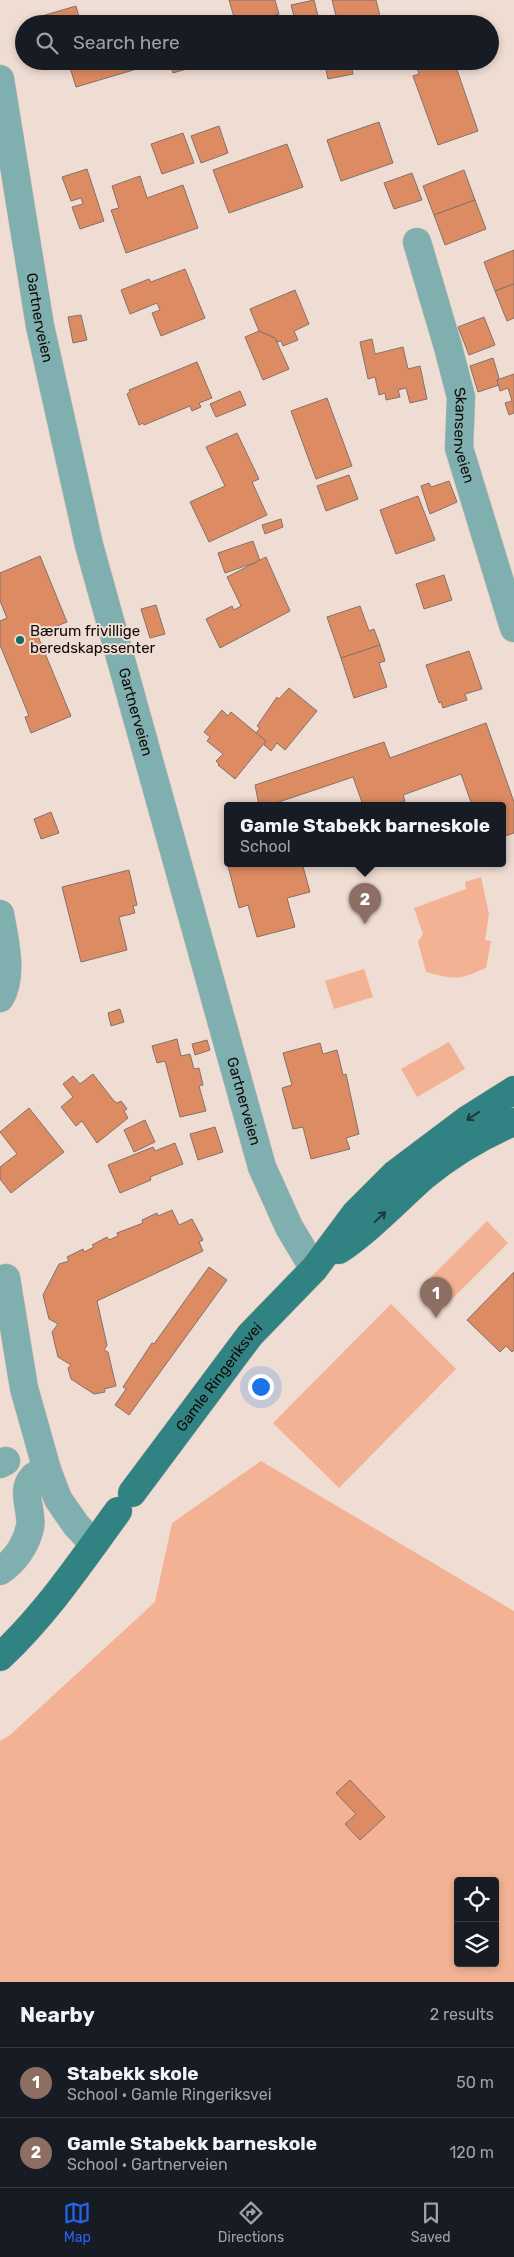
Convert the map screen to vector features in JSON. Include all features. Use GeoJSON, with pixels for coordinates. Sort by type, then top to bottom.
{"type":"FeatureCollection","features":[{"type":"Feature","properties":{"kind":"main road","name":"Gamle Ringeriksvei"},"geometry":{"type":"LineString","coordinates":[[0,1657],[34,1623],[250,1335],[314,1269],[355,1214],[395,1174],[468,1119],[514,1090]]}},
{"type":"Feature","properties":{"kind":"main road","name":"Gamle Ringeriksvei"},"geometry":{"type":"LineString","coordinates":[[314,1269],[362,1234],[423,1177],[457,1151],[482,1136],[514,1122]]}},
{"type":"Feature","properties":{"kind":"street","name":"Gartnerveien"},"geometry":{"type":"LineString","coordinates":[[0,79],[40,326],[88,545],[262,1167],[289,1228],[314,1269]]}},
{"type":"Feature","properties":{"kind":"street","name":"Skansenveien"},"geometry":{"type":"LineString","coordinates":[[417,242],[461,397],[459,448],[514,628]]}},
{"type":"Feature","properties":{"kind":"street"},"geometry":{"type":"LineString","coordinates":[[0,914],[7,966],[3,994],[0,998]]}},
{"type":"Feature","properties":{"kind":"street"},"geometry":{"type":"LineString","coordinates":[[6,1278],[24,1388],[47,1470],[58,1498],[76,1525],[94,1544]]}},
{"type":"Feature","properties":{"kind":"street"},"geometry":{"type":"LineString","coordinates":[[0,1571],[11,1563],[22,1547],[30,1526],[27,1499],[29,1487],[33,1478],[47,1470]]}},
{"type":"Feature","properties":{"kind":"shaded area"},"geometry":{"type":"Polygon","coordinates":[[[481,877],[489,914],[485,940],[491,941],[486,968],[457,978],[426,972],[418,942],[423,934],[414,908],[466,889],[465,882],[481,877]]]}},
{"type":"Feature","properties":{"kind":"shaded area"},"geometry":{"type":"Polygon","coordinates":[[[364,969],[373,997],[334,1009],[325,981],[364,969]]]}},
{"type":"Feature","properties":{"kind":"shaded area"},"geometry":{"type":"Polygon","coordinates":[[[449,1042],[465,1069],[417,1097],[401,1069],[449,1042]]]}},
{"type":"Feature","properties":{"kind":"shaded area"},"geometry":{"type":"Polygon","coordinates":[[[487,1221],[508,1243],[449,1302],[427,1281],[487,1221]]]}},
{"type":"Feature","properties":{"kind":"shaded area"},"geometry":{"type":"Polygon","coordinates":[[[391,1304],[456,1369],[339,1488],[273,1423],[391,1304]]]}},
{"type":"Feature","properties":{"kind":"shaded area"},"geometry":{"type":"Polygon","coordinates":[[[261,1461],[514,1611],[514,1982],[0,1982],[0,1741],[10,1735],[155,1602],[172,1523],[261,1461]]]}},
{"type":"Feature","properties":{"kind":"building"},"geometry":{"type":"Polygon","coordinates":[[[229,0],[275,0],[279,14],[275,15],[233,15],[229,0]]]}},
{"type":"Feature","properties":{"kind":"building"},"geometry":{"type":"Polygon","coordinates":[[[314,0],[318,15],[294,15],[291,5],[314,0]]]}},
{"type":"Feature","properties":{"kind":"building"},"geometry":{"type":"Polygon","coordinates":[[[332,0],[376,0],[380,15],[336,15],[332,0]]]}},
{"type":"Feature","properties":{"kind":"building"},"geometry":{"type":"Polygon","coordinates":[[[76,6],[78,15],[45,15],[76,6]]]}},
{"type":"Feature","properties":{"kind":"building"},"geometry":{"type":"Polygon","coordinates":[[[71,70],[133,70],[76,87],[71,70]]]}},
{"type":"Feature","properties":{"kind":"building"},"geometry":{"type":"Polygon","coordinates":[[[172,70],[183,70],[173,73],[172,70]]]}},
{"type":"Feature","properties":{"kind":"building"},"geometry":{"type":"Polygon","coordinates":[[[326,70],[352,70],[353,74],[328,79],[326,70]]]}},
{"type":"Feature","properties":{"kind":"building"},"geometry":{"type":"Polygon","coordinates":[[[418,70],[457,70],[478,131],[438,145],[413,76],[419,74],[418,70]]]}},
{"type":"Feature","properties":{"kind":"building"},"geometry":{"type":"Polygon","coordinates":[[[379,122],[393,163],[341,181],[327,140],[379,122]]]}},
{"type":"Feature","properties":{"kind":"building"},"geometry":{"type":"Polygon","coordinates":[[[219,126],[228,153],[201,163],[191,136],[219,126]]]}},
{"type":"Feature","properties":{"kind":"building"},"geometry":{"type":"Polygon","coordinates":[[[183,133],[194,163],[162,174],[151,144],[183,133]]]}},
{"type":"Feature","properties":{"kind":"building"},"geometry":{"type":"Polygon","coordinates":[[[287,144],[303,187],[229,213],[213,170],[287,144]]]}},
{"type":"Feature","properties":{"kind":"building"},"geometry":{"type":"Polygon","coordinates":[[[87,169],[104,221],[80,229],[72,207],[83,204],[81,198],[71,201],[62,177],[87,169]]]}},
{"type":"Feature","properties":{"kind":"building"},"geometry":{"type":"Polygon","coordinates":[[[464,170],[475,200],[434,215],[423,186],[464,170]]]}},
{"type":"Feature","properties":{"kind":"building"},"geometry":{"type":"Polygon","coordinates":[[[412,173],[422,200],[394,209],[384,183],[412,173]]]}},
{"type":"Feature","properties":{"kind":"building"},"geometry":{"type":"Polygon","coordinates":[[[140,176],[147,198],[183,185],[198,228],[126,253],[111,210],[119,208],[112,186],[140,176]]]}},
{"type":"Feature","properties":{"kind":"building"},"geometry":{"type":"Polygon","coordinates":[[[475,200],[486,229],[445,245],[434,215],[475,200]]]}},
{"type":"Feature","properties":{"kind":"building"},"geometry":{"type":"Polygon","coordinates":[[[514,250],[514,284],[495,291],[484,262],[514,250]]]}},
{"type":"Feature","properties":{"kind":"building"},"geometry":{"type":"Polygon","coordinates":[[[185,269],[205,318],[161,336],[152,313],[160,310],[157,303],[130,314],[121,290],[149,279],[151,282],[185,269]]]}},
{"type":"Feature","properties":{"kind":"building"},"geometry":{"type":"Polygon","coordinates":[[[514,284],[514,318],[507,321],[495,291],[514,284]]]}},
{"type":"Feature","properties":{"kind":"building"},"geometry":{"type":"Polygon","coordinates":[[[295,290],[309,324],[294,331],[298,340],[283,346],[281,341],[277,342],[275,338],[259,331],[250,309],[295,290]]]}},
{"type":"Feature","properties":{"kind":"building"},"geometry":{"type":"Polygon","coordinates":[[[81,315],[87,340],[73,343],[68,317],[81,315]]]}},
{"type":"Feature","properties":{"kind":"building"},"geometry":{"type":"Polygon","coordinates":[[[484,317],[495,345],[469,355],[458,327],[484,317]]]}},
{"type":"Feature","properties":{"kind":"building"},"geometry":{"type":"Polygon","coordinates":[[[259,331],[275,338],[289,369],[263,380],[245,337],[259,331]]]}},
{"type":"Feature","properties":{"kind":"building"},"geometry":{"type":"Polygon","coordinates":[[[372,339],[375,354],[403,347],[408,369],[420,366],[427,399],[410,403],[406,388],[398,390],[400,397],[386,400],[385,393],[379,395],[375,377],[368,379],[360,342],[372,339]]]}},
{"type":"Feature","properties":{"kind":"building"},"geometry":{"type":"Polygon","coordinates":[[[493,358],[499,378],[497,380],[499,385],[478,392],[470,366],[493,358]]]}},
{"type":"Feature","properties":{"kind":"building"},"geometry":{"type":"Polygon","coordinates":[[[197,362],[212,398],[199,403],[201,407],[192,411],[190,406],[144,425],[143,423],[139,425],[127,394],[130,392],[129,390],[197,362]]]}},
{"type":"Feature","properties":{"kind":"building"},"geometry":{"type":"Polygon","coordinates":[[[514,374],[514,413],[509,415],[505,403],[512,401],[508,388],[500,391],[497,380],[514,374]]]}},
{"type":"Feature","properties":{"kind":"building"},"geometry":{"type":"Polygon","coordinates":[[[240,391],[246,405],[216,417],[210,404],[240,391]]]}},
{"type":"Feature","properties":{"kind":"building"},"geometry":{"type":"Polygon","coordinates":[[[327,398],[352,466],[316,479],[291,411],[327,398]]]}},
{"type":"Feature","properties":{"kind":"building"},"geometry":{"type":"Polygon","coordinates":[[[237,433],[259,479],[252,482],[267,515],[209,542],[190,502],[225,486],[206,447],[237,433]]]}},
{"type":"Feature","properties":{"kind":"building"},"geometry":{"type":"Polygon","coordinates":[[[349,475],[358,499],[326,511],[317,486],[349,475]]]}},
{"type":"Feature","properties":{"kind":"building"},"geometry":{"type":"Polygon","coordinates":[[[449,481],[457,502],[430,514],[421,486],[429,483],[431,487],[449,481]]]}},
{"type":"Feature","properties":{"kind":"building"},"geometry":{"type":"Polygon","coordinates":[[[418,496],[435,540],[396,554],[380,510],[418,496]]]}},
{"type":"Feature","properties":{"kind":"building"},"geometry":{"type":"Polygon","coordinates":[[[281,519],[283,527],[265,534],[262,525],[281,519]]]}},
{"type":"Feature","properties":{"kind":"building"},"geometry":{"type":"Polygon","coordinates":[[[253,541],[260,561],[225,573],[218,553],[253,541]]]}},
{"type":"Feature","properties":{"kind":"building","name":"Bærum frivillige beredskapssenter"},"geometry":{"type":"Polygon","coordinates":[[[40,556],[67,622],[37,634],[71,716],[31,733],[25,717],[29,716],[0,645],[0,621],[7,618],[0,601],[0,573],[40,556]]]}},
{"type":"Feature","properties":{"kind":"building"},"geometry":{"type":"Polygon","coordinates":[[[266,557],[290,611],[220,648],[206,619],[232,606],[234,610],[241,606],[227,577],[266,557]]]}},
{"type":"Feature","properties":{"kind":"building"},"geometry":{"type":"Polygon","coordinates":[[[444,575],[452,600],[424,609],[416,584],[444,575]]]}},
{"type":"Feature","properties":{"kind":"building"},"geometry":{"type":"Polygon","coordinates":[[[156,605],[165,634],[150,638],[141,609],[156,605]]]}},
{"type":"Feature","properties":{"kind":"building"},"geometry":{"type":"Polygon","coordinates":[[[360,606],[369,631],[374,629],[380,645],[341,658],[327,617],[360,606]]]}},
{"type":"Feature","properties":{"kind":"building"},"geometry":{"type":"Polygon","coordinates":[[[380,645],[385,661],[379,663],[387,687],[354,698],[341,658],[380,645]]]}},
{"type":"Feature","properties":{"kind":"building"},"geometry":{"type":"Polygon","coordinates":[[[469,651],[482,689],[465,694],[467,700],[443,708],[441,702],[439,703],[426,665],[469,651]]]}},
{"type":"Feature","properties":{"kind":"building"},"geometry":{"type":"Polygon","coordinates":[[[289,688],[317,711],[285,750],[277,743],[271,751],[264,745],[266,741],[256,733],[260,728],[257,726],[277,697],[279,699],[289,688]]]}},
{"type":"Feature","properties":{"kind":"building"},"geometry":{"type":"Polygon","coordinates":[[[222,710],[228,716],[231,712],[266,741],[235,779],[218,765],[216,761],[223,754],[207,741],[210,737],[204,732],[222,710]]]}},
{"type":"Feature","properties":{"kind":"building"},"geometry":{"type":"Polygon","coordinates":[[[486,723],[514,802],[514,833],[506,836],[506,802],[471,802],[461,774],[403,795],[405,801],[402,802],[362,802],[353,777],[279,802],[258,802],[255,785],[384,742],[390,758],[486,723]]]}},
{"type":"Feature","properties":{"kind":"building"},"geometry":{"type":"Polygon","coordinates":[[[51,812],[59,833],[41,839],[34,819],[51,812]]]}},
{"type":"Feature","properties":{"kind":"building"},"geometry":{"type":"Polygon","coordinates":[[[228,867],[303,867],[310,892],[287,898],[295,927],[257,937],[248,905],[239,908],[228,867]]]}},
{"type":"Feature","properties":{"kind":"building"},"geometry":{"type":"Polygon","coordinates":[[[129,870],[137,905],[133,906],[135,913],[119,917],[127,950],[81,962],[62,887],[129,870]]]}},
{"type":"Feature","properties":{"kind":"building"},"geometry":{"type":"Polygon","coordinates":[[[120,1009],[124,1022],[111,1026],[108,1013],[120,1009]]]}},
{"type":"Feature","properties":{"kind":"building"},"geometry":{"type":"Polygon","coordinates":[[[177,1039],[181,1056],[190,1054],[194,1069],[199,1068],[203,1085],[199,1086],[206,1111],[180,1117],[165,1061],[157,1063],[152,1046],[177,1039]]]}},
{"type":"Feature","properties":{"kind":"building"},"geometry":{"type":"Polygon","coordinates":[[[207,1040],[210,1050],[195,1055],[192,1044],[207,1040]]]}},
{"type":"Feature","properties":{"kind":"building"},"geometry":{"type":"Polygon","coordinates":[[[320,1043],[323,1054],[337,1050],[343,1075],[346,1074],[359,1134],[346,1138],[350,1149],[311,1159],[303,1127],[293,1129],[282,1088],[292,1085],[283,1053],[320,1043]]]}},
{"type":"Feature","properties":{"kind":"building"},"geometry":{"type":"Polygon","coordinates":[[[93,1074],[114,1101],[117,1103],[121,1101],[127,1109],[124,1111],[128,1118],[97,1143],[82,1121],[76,1126],[61,1107],[73,1097],[63,1084],[73,1076],[80,1084],[93,1074]]]}},
{"type":"Feature","properties":{"kind":"building"},"geometry":{"type":"Polygon","coordinates":[[[29,1108],[64,1152],[11,1193],[0,1179],[0,1167],[17,1154],[0,1132],[29,1108]]]}},
{"type":"Feature","properties":{"kind":"building"},"geometry":{"type":"Polygon","coordinates":[[[145,1120],[155,1142],[134,1152],[124,1130],[145,1120]]]}},
{"type":"Feature","properties":{"kind":"building"},"geometry":{"type":"Polygon","coordinates":[[[215,1127],[223,1152],[198,1160],[190,1134],[215,1127]]]}},
{"type":"Feature","properties":{"kind":"building"},"geometry":{"type":"Polygon","coordinates":[[[175,1143],[183,1164],[150,1177],[151,1180],[120,1193],[108,1165],[153,1147],[155,1151],[175,1143]]]}},
{"type":"Feature","properties":{"kind":"building"},"geometry":{"type":"Polygon","coordinates":[[[172,1210],[179,1225],[192,1219],[203,1240],[199,1242],[203,1251],[97,1301],[107,1345],[104,1350],[108,1352],[116,1386],[104,1389],[105,1392],[94,1394],[71,1379],[68,1368],[71,1365],[58,1357],[52,1332],[58,1324],[49,1319],[43,1295],[59,1264],[69,1261],[67,1257],[83,1249],[84,1252],[94,1247],[92,1245],[107,1237],[109,1240],[118,1236],[117,1233],[143,1223],[142,1220],[157,1213],[158,1216],[172,1210]]]}},
{"type":"Feature","properties":{"kind":"building"},"geometry":{"type":"Polygon","coordinates":[[[209,1267],[227,1280],[129,1415],[115,1405],[126,1389],[123,1387],[152,1343],[154,1344],[209,1267]]]}},
{"type":"Feature","properties":{"kind":"building"},"geometry":{"type":"Polygon","coordinates":[[[514,1272],[514,1350],[512,1352],[506,1346],[500,1352],[467,1320],[514,1272]]]}},
{"type":"Feature","properties":{"kind":"building"},"geometry":{"type":"Polygon","coordinates":[[[350,1780],[385,1817],[360,1840],[345,1824],[356,1814],[336,1793],[350,1780]]]}},
{"type":"Feature","properties":{"kind":"place","name":"Bærum frivillige beredskapssenter"},"geometry":{"type":"Point","coordinates":[20,640]}},
{"type":"Feature","properties":{"kind":"place","name":"Gamle Stabekk barneskole"},"geometry":{"type":"Point","coordinates":[365,924]}},
{"type":"Feature","properties":{"kind":"place","name":"Stabekk skole"},"geometry":{"type":"Point","coordinates":[436,1318]}}]}
